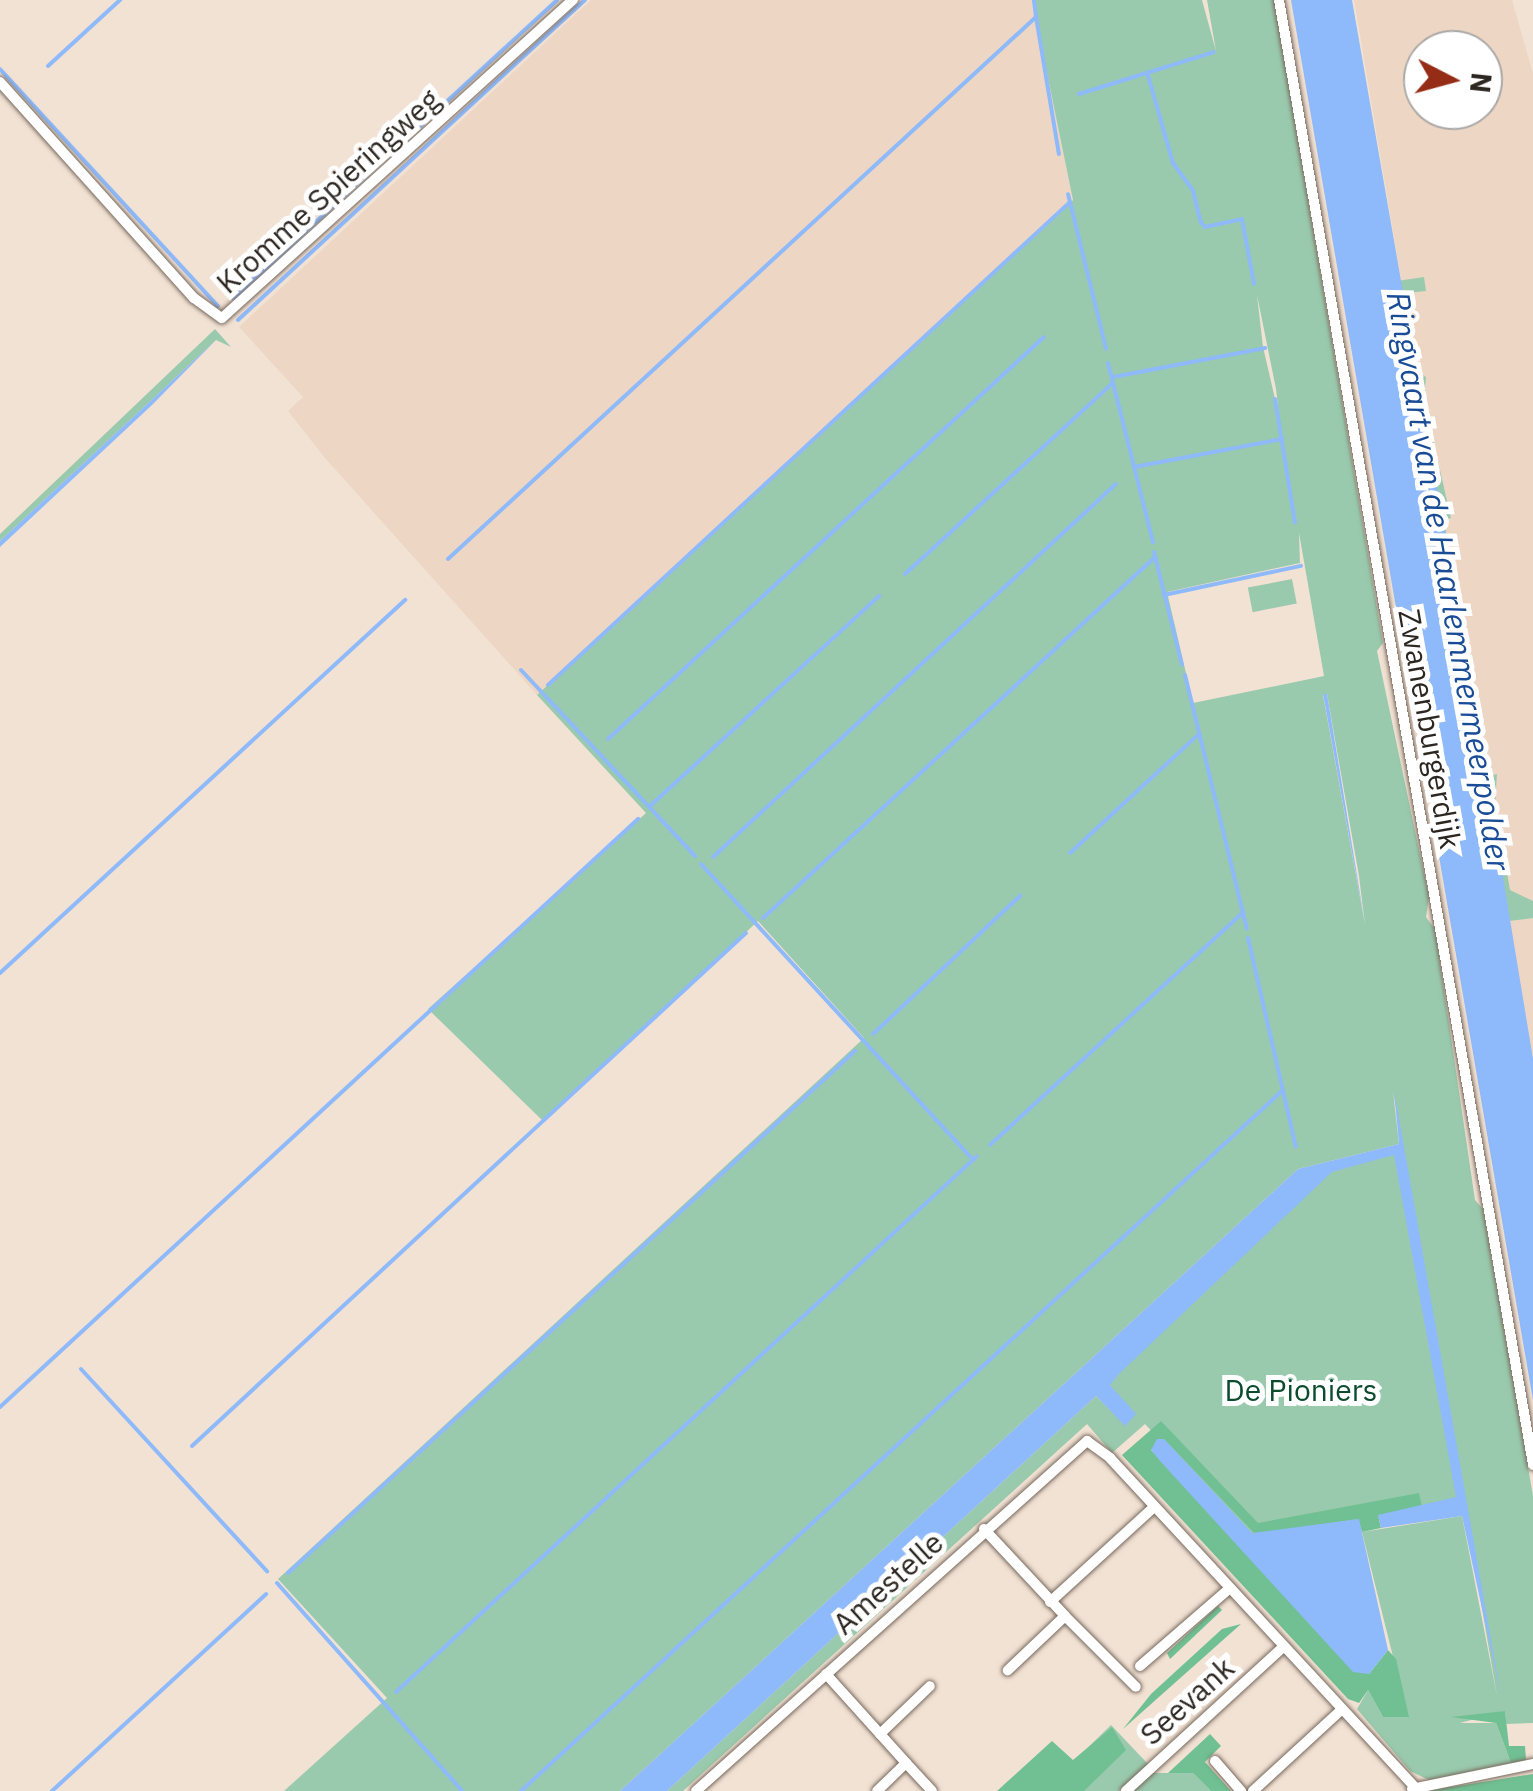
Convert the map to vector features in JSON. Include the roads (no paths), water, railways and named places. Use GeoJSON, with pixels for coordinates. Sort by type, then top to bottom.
{"type":"FeatureCollection","features":[{"type":"Feature","properties":{"kind":"street","name":"Kromme Spieringweg"},"geometry":{"type":"LineString","coordinates":[[0,82],[194,298],[222,318],[573,0]]}},
{"type":"Feature","properties":{"kind":"street","name":"Zwanenburgerdijk"},"geometry":{"type":"LineString","coordinates":[[1279,0],[1533,1465]]}},
{"type":"Feature","properties":{"kind":"street","name":"Amestelle"},"geometry":{"type":"LineString","coordinates":[[696,1791],[984,1529],[1088,1441],[1154,1508]]}},
{"type":"Feature","properties":{"kind":"street"},"geometry":{"type":"LineString","coordinates":[[1050,1602],[1154,1508],[1412,1789],[1533,1764]]}},
{"type":"Feature","properties":{"kind":"street","name":"Amestelle"},"geometry":{"type":"LineString","coordinates":[[984,1529],[1050,1602],[1136,1687]]}},
{"type":"Feature","properties":{"kind":"street","name":"Seevank"},"geometry":{"type":"LineString","coordinates":[[1140,1666],[1230,1588]]}},
{"type":"Feature","properties":{"kind":"street"},"geometry":{"type":"LineString","coordinates":[[1008,1670],[1065,1616]]}},
{"type":"Feature","properties":{"kind":"street","name":"Seevank"},"geometry":{"type":"LineString","coordinates":[[1126,1791],[1282,1648]]}},
{"type":"Feature","properties":{"kind":"street","name":"Amestelle"},"geometry":{"type":"LineString","coordinates":[[826,1674],[932,1791]]}},
{"type":"Feature","properties":{"kind":"street"},"geometry":{"type":"LineString","coordinates":[[880,1734],[930,1686]]}},
{"type":"Feature","properties":{"kind":"street"},"geometry":{"type":"LineString","coordinates":[[1254,1791],[1339,1712]]}},
{"type":"Feature","properties":{"kind":"street"},"geometry":{"type":"LineString","coordinates":[[1215,1761],[1242,1791]]}},
{"type":"Feature","properties":{"kind":"street"},"geometry":{"type":"LineString","coordinates":[[876,1791],[906,1764]]}},
{"type":"Feature","properties":{"kind":"water","name":"Ringvaart van de Haarlemmermeerpolder"},"geometry":{"type":"Polygon","coordinates":[[[1291,0],[1352,0],[1465,647],[1533,1059],[1533,1400],[1291,0]]]}},
{"type":"Feature","properties":{"kind":"water"},"geometry":{"type":"Polygon","coordinates":[[[217,339],[152,405],[0,547],[0,541],[217,339]]]}},
{"type":"Feature","properties":{"kind":"water"},"geometry":{"type":"Polygon","coordinates":[[[1323,694],[1327,694],[1391,1081],[1365,924],[1323,694]]]}},
{"type":"Feature","properties":{"kind":"water"},"geometry":{"type":"Polygon","coordinates":[[[1394,1090],[1501,1696],[1462,1516],[1381,1528],[1378,1515],[1456,1497],[1394,1155],[1332,1172],[1119,1374],[1110,1385],[1136,1414],[1125,1426],[1096,1396],[667,1791],[620,1791],[1298,1169],[1399,1144],[1394,1090]]]}},
{"type":"Feature","properties":{"kind":"water"},"geometry":{"type":"Polygon","coordinates":[[[1157,1439],[1164,1439],[1252,1533],[1359,1519],[1388,1650],[1369,1674],[1353,1672],[1161,1462],[1151,1450],[1157,1439]]]}},
{"type":"Feature","properties":{"kind":"waterway"},"geometry":{"type":"LineString","coordinates":[[48,66],[120,0]]}},
{"type":"Feature","properties":{"kind":"waterway"},"geometry":{"type":"LineString","coordinates":[[233,298],[557,0]]}},
{"type":"Feature","properties":{"kind":"waterway"},"geometry":{"type":"LineString","coordinates":[[238,320],[585,0]]}},
{"type":"Feature","properties":{"kind":"waterway"},"geometry":{"type":"LineString","coordinates":[[448,559],[1036,17],[1034,0]]}},
{"type":"Feature","properties":{"kind":"waterway"},"geometry":{"type":"LineString","coordinates":[[1036,17],[1059,154]]}},
{"type":"Feature","properties":{"kind":"waterway"},"geometry":{"type":"LineString","coordinates":[[1079,94],[1214,52]]}},
{"type":"Feature","properties":{"kind":"waterway"},"geometry":{"type":"LineString","coordinates":[[0,69],[218,306]]}},
{"type":"Feature","properties":{"kind":"waterway"},"geometry":{"type":"LineString","coordinates":[[1147,72],[1173,163],[1193,191],[1201,222],[1205,227],[1242,219],[1254,284]]}},
{"type":"Feature","properties":{"kind":"waterway"},"geometry":{"type":"LineString","coordinates":[[548,685],[1070,202],[1068,194]]}},
{"type":"Feature","properties":{"kind":"waterway"},"geometry":{"type":"LineString","coordinates":[[1070,202],[1106,349]]}},
{"type":"Feature","properties":{"kind":"waterway"},"geometry":{"type":"LineString","coordinates":[[608,739],[1044,337]]}},
{"type":"Feature","properties":{"kind":"waterway"},"geometry":{"type":"LineString","coordinates":[[1113,377],[1265,348]]}},
{"type":"Feature","properties":{"kind":"waterway"},"geometry":{"type":"LineString","coordinates":[[1108,363],[1153,542]]}},
{"type":"Feature","properties":{"kind":"waterway"},"geometry":{"type":"LineString","coordinates":[[905,574],[1113,383]]}},
{"type":"Feature","properties":{"kind":"waterway"},"geometry":{"type":"LineString","coordinates":[[1275,399],[1295,522]]}},
{"type":"Feature","properties":{"kind":"waterway"},"geometry":{"type":"LineString","coordinates":[[1134,467],[1282,439]]}},
{"type":"Feature","properties":{"kind":"waterway"},"geometry":{"type":"LineString","coordinates":[[713,857],[1116,484]]}},
{"type":"Feature","properties":{"kind":"waterway"},"geometry":{"type":"LineString","coordinates":[[1154,552],[1182,665]]}},
{"type":"Feature","properties":{"kind":"waterway"},"geometry":{"type":"LineString","coordinates":[[763,918],[1155,557]]}},
{"type":"Feature","properties":{"kind":"waterway"},"geometry":{"type":"LineString","coordinates":[[1164,595],[1301,566]]}},
{"type":"Feature","properties":{"kind":"waterway"},"geometry":{"type":"LineString","coordinates":[[650,806],[879,596]]}},
{"type":"Feature","properties":{"kind":"waterway"},"geometry":{"type":"LineString","coordinates":[[0,973],[405,600]]}},
{"type":"Feature","properties":{"kind":"waterway"},"geometry":{"type":"LineString","coordinates":[[521,670],[695,856]]}},
{"type":"Feature","properties":{"kind":"waterway"},"geometry":{"type":"LineString","coordinates":[[1185,675],[1247,929]]}},
{"type":"Feature","properties":{"kind":"waterway"},"geometry":{"type":"LineString","coordinates":[[1070,853],[1199,734]]}},
{"type":"Feature","properties":{"kind":"waterway"},"geometry":{"type":"LineString","coordinates":[[0,1407],[638,819]]}},
{"type":"Feature","properties":{"kind":"waterway"},"geometry":{"type":"LineString","coordinates":[[701,864],[973,1160]]}},
{"type":"Feature","properties":{"kind":"waterway"},"geometry":{"type":"LineString","coordinates":[[873,1034],[1020,896]]}},
{"type":"Feature","properties":{"kind":"waterway"},"geometry":{"type":"LineString","coordinates":[[990,1145],[1243,912]]}},
{"type":"Feature","properties":{"kind":"waterway"},"geometry":{"type":"LineString","coordinates":[[192,1446],[746,933]]}},
{"type":"Feature","properties":{"kind":"waterway"},"geometry":{"type":"LineString","coordinates":[[1248,938],[1296,1147]]}},
{"type":"Feature","properties":{"kind":"waterway"},"geometry":{"type":"LineString","coordinates":[[288,1573],[855,1051]]}},
{"type":"Feature","properties":{"kind":"waterway"},"geometry":{"type":"LineString","coordinates":[[521,1791],[1283,1090]]}},
{"type":"Feature","properties":{"kind":"waterway"},"geometry":{"type":"LineString","coordinates":[[396,1692],[977,1156]]}},
{"type":"Feature","properties":{"kind":"waterway"},"geometry":{"type":"LineString","coordinates":[[81,1369],[267,1571]]}},
{"type":"Feature","properties":{"kind":"waterway"},"geometry":{"type":"LineString","coordinates":[[277,1583],[462,1791]]}},
{"type":"Feature","properties":{"kind":"waterway"},"geometry":{"type":"LineString","coordinates":[[52,1791],[266,1594]]}},
{"type":"Feature","properties":{"kind":"park label","name":"De Pioniers"},"geometry":{"type":"Point","coordinates":[1301,1390]}}]}
